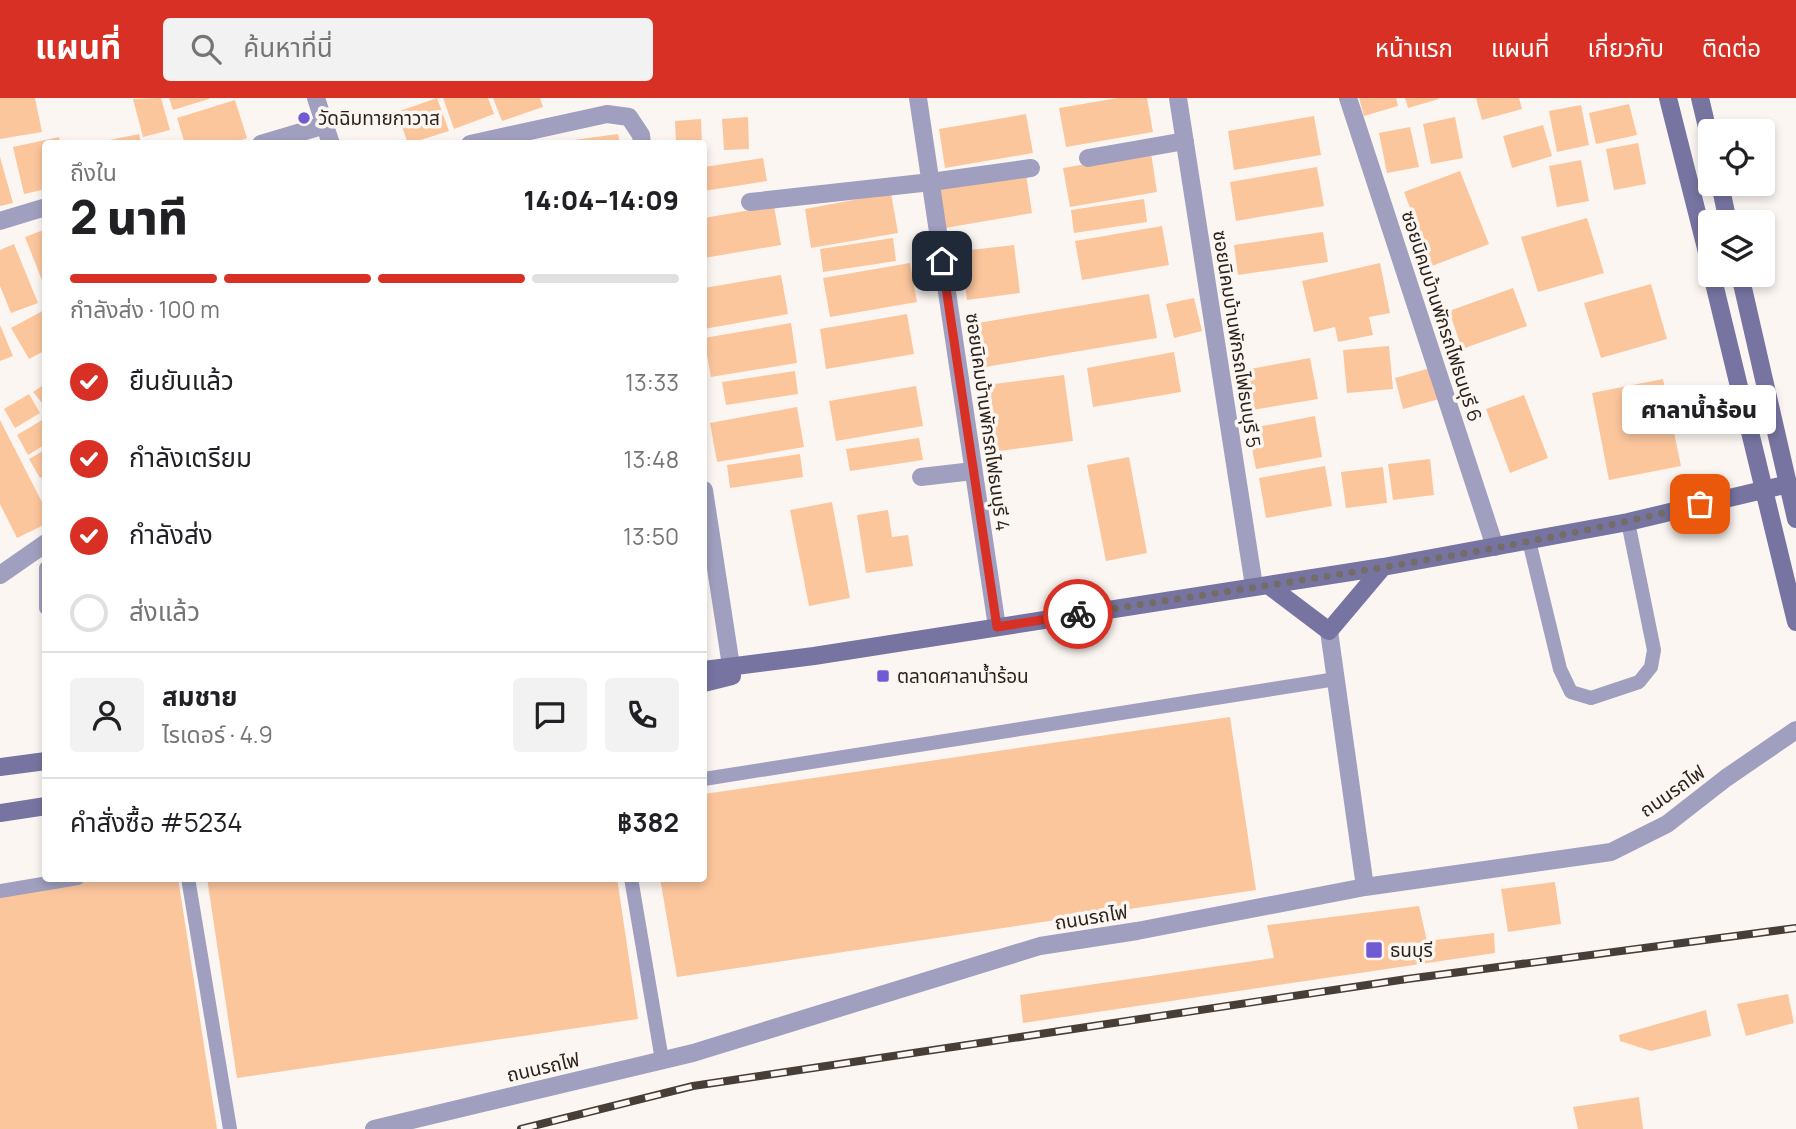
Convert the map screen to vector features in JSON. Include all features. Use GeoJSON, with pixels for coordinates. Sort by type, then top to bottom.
{"type":"FeatureCollection","features":[{"type":"Feature","properties":{"kind":"street"},"geometry":{"type":"LineString","coordinates":[[316,98],[330,140]]}},
{"type":"Feature","properties":{"kind":"street","name":"ซอยนิคมบ้านพักรถไฟธนบุรี 4"},"geometry":{"type":"LineString","coordinates":[[918,98],[997,627]]}},
{"type":"Feature","properties":{"kind":"street","name":"ซอยนิคมบ้านพักรถไฟธนบุรี 5"},"geometry":{"type":"LineString","coordinates":[[1178,98],[1261,585]]}},
{"type":"Feature","properties":{"kind":"street","name":"ซอยนิคมบ้านพักรถไฟธนบุรี 6"},"geometry":{"type":"LineString","coordinates":[[1348,98],[1495,547]]}},
{"type":"Feature","properties":{"kind":"street"},"geometry":{"type":"LineString","coordinates":[[1668,98],[1698,217]]}},
{"type":"Feature","properties":{"kind":"street"},"geometry":{"type":"LineString","coordinates":[[1700,98],[1705,119]]}},
{"type":"Feature","properties":{"kind":"street"},"geometry":{"type":"LineString","coordinates":[[489,140],[607,114],[629,117],[642,140]]}},
{"type":"Feature","properties":{"kind":"street"},"geometry":{"type":"LineString","coordinates":[[274,140],[325,125]]}},
{"type":"Feature","properties":{"kind":"street"},"geometry":{"type":"LineString","coordinates":[[1088,158],[1185,141]]}},
{"type":"Feature","properties":{"kind":"street"},"geometry":{"type":"LineString","coordinates":[[750,202],[1031,168]]}},
{"type":"Feature","properties":{"kind":"street"},"geometry":{"type":"LineString","coordinates":[[0,221],[42,208]]}},
{"type":"Feature","properties":{"kind":"street"},"geometry":{"type":"LineString","coordinates":[[1715,287],[1796,622]]}},
{"type":"Feature","properties":{"kind":"street"},"geometry":{"type":"LineString","coordinates":[[1743,287],[1796,519]]}},
{"type":"Feature","properties":{"kind":"street"},"geometry":{"type":"LineString","coordinates":[[921,477],[973,471]]}},
{"type":"Feature","properties":{"kind":"street"},"geometry":{"type":"LineString","coordinates":[[707,670],[814,656],[1383,567],[1628,522],[1788,484]]}},
{"type":"Feature","properties":{"kind":"street"},"geometry":{"type":"LineString","coordinates":[[707,510],[731,666]]}},
{"type":"Feature","properties":{"kind":"street"},"geometry":{"type":"LineString","coordinates":[[0,575],[42,546]]}},
{"type":"Feature","properties":{"kind":"street"},"geometry":{"type":"LineString","coordinates":[[1329,631],[1383,567]]}},
{"type":"Feature","properties":{"kind":"street"},"geometry":{"type":"LineString","coordinates":[[1261,585],[1329,631],[1365,887]]}},
{"type":"Feature","properties":{"kind":"street"},"geometry":{"type":"LineString","coordinates":[[707,682],[814,656]]}},
{"type":"Feature","properties":{"kind":"street","name":"ถนนรถไฟ"},"geometry":{"type":"LineString","coordinates":[[374,1129],[662,1060],[1040,946],[1137,931],[1365,887],[1611,852],[1667,824],[1726,778],[1796,730]]}},
{"type":"Feature","properties":{"kind":"street"},"geometry":{"type":"LineString","coordinates":[[0,767],[42,762]]}},
{"type":"Feature","properties":{"kind":"street"},"geometry":{"type":"LineString","coordinates":[[0,813],[42,807]]}},
{"type":"Feature","properties":{"kind":"lane"},"geometry":{"type":"LineString","coordinates":[[1529,541],[1560,669],[1572,692],[1591,698],[1639,682],[1651,667],[1654,650],[1628,522]]}},
{"type":"Feature","properties":{"kind":"lane"},"geometry":{"type":"LineString","coordinates":[[707,779],[1336,678]]}},
{"type":"Feature","properties":{"kind":"lane"},"geometry":{"type":"LineString","coordinates":[[0,891],[54,882]]}},
{"type":"Feature","properties":{"kind":"lane"},"geometry":{"type":"LineString","coordinates":[[189,882],[230,1129]]}},
{"type":"Feature","properties":{"kind":"lane"},"geometry":{"type":"LineString","coordinates":[[632,882],[662,1060]]}},
{"type":"Feature","properties":{"kind":"building"},"geometry":{"type":"Polygon","coordinates":[[[0,98],[35,98],[42,132],[0,139],[0,98]]]}},
{"type":"Feature","properties":{"kind":"building"},"geometry":{"type":"Polygon","coordinates":[[[161,98],[170,130],[143,137],[133,99],[161,98]]]}},
{"type":"Feature","properties":{"kind":"building"},"geometry":{"type":"Polygon","coordinates":[[[169,98],[209,98],[209,99],[173,110],[169,98]]]}},
{"type":"Feature","properties":{"kind":"building"},"geometry":{"type":"Polygon","coordinates":[[[437,98],[449,131],[421,140],[407,140],[397,112],[437,98]]]}},
{"type":"Feature","properties":{"kind":"building"},"geometry":{"type":"Polygon","coordinates":[[[443,98],[488,98],[494,114],[454,129],[443,98]]]}},
{"type":"Feature","properties":{"kind":"building"},"geometry":{"type":"Polygon","coordinates":[[[493,98],[540,98],[543,107],[502,121],[493,98]]]}},
{"type":"Feature","properties":{"kind":"building"},"geometry":{"type":"Polygon","coordinates":[[[1118,98],[1147,98],[1153,132],[1066,147],[1059,108],[1118,98]]]}},
{"type":"Feature","properties":{"kind":"building"},"geometry":{"type":"Polygon","coordinates":[[[1359,98],[1396,98],[1398,106],[1364,116],[1359,98]]]}},
{"type":"Feature","properties":{"kind":"building"},"geometry":{"type":"Polygon","coordinates":[[[1405,98],[1438,98],[1439,99],[1408,108],[1405,98]]]}},
{"type":"Feature","properties":{"kind":"building"},"geometry":{"type":"Polygon","coordinates":[[[1476,98],[1519,98],[1522,109],[1482,120],[1476,98]]]}},
{"type":"Feature","properties":{"kind":"building"},"geometry":{"type":"Polygon","coordinates":[[[235,100],[247,138],[184,140],[177,118],[235,100]]]}},
{"type":"Feature","properties":{"kind":"building"},"geometry":{"type":"Polygon","coordinates":[[[1629,104],[1637,135],[1596,144],[1589,113],[1629,104]]]}},
{"type":"Feature","properties":{"kind":"building"},"geometry":{"type":"Polygon","coordinates":[[[1581,105],[1589,145],[1557,152],[1549,111],[1581,105]]]}},
{"type":"Feature","properties":{"kind":"building"},"geometry":{"type":"Polygon","coordinates":[[[1026,114],[1033,153],[945,168],[939,129],[1026,114]]]}},
{"type":"Feature","properties":{"kind":"building"},"geometry":{"type":"Polygon","coordinates":[[[1314,116],[1321,155],[1234,170],[1228,131],[1314,116]]]}},
{"type":"Feature","properties":{"kind":"building"},"geometry":{"type":"Polygon","coordinates":[[[748,117],[749,149],[724,150],[722,119],[748,117]]]}},
{"type":"Feature","properties":{"kind":"building"},"geometry":{"type":"Polygon","coordinates":[[[1455,117],[1463,158],[1431,164],[1423,124],[1455,117]]]}},
{"type":"Feature","properties":{"kind":"building"},"geometry":{"type":"Polygon","coordinates":[[[701,119],[702,140],[676,140],[675,121],[701,119]]]}},
{"type":"Feature","properties":{"kind":"building"},"geometry":{"type":"Polygon","coordinates":[[[1543,125],[1552,156],[1512,168],[1503,136],[1543,125]]]}},
{"type":"Feature","properties":{"kind":"building"},"geometry":{"type":"Polygon","coordinates":[[[1410,127],[1419,167],[1387,173],[1379,133],[1410,127]]]}},
{"type":"Feature","properties":{"kind":"building"},"geometry":{"type":"Polygon","coordinates":[[[139,134],[140,140],[110,140],[139,134]]]}},
{"type":"Feature","properties":{"kind":"building"},"geometry":{"type":"Polygon","coordinates":[[[618,134],[619,140],[574,140],[618,134]]]}},
{"type":"Feature","properties":{"kind":"building"},"geometry":{"type":"Polygon","coordinates":[[[42,141],[42,190],[24,194],[13,147],[42,141]]]}},
{"type":"Feature","properties":{"kind":"building"},"geometry":{"type":"Polygon","coordinates":[[[1638,143],[1646,184],[1614,190],[1606,149],[1638,143]]]}},
{"type":"Feature","properties":{"kind":"building"},"geometry":{"type":"Polygon","coordinates":[[[1151,153],[1157,192],[1070,207],[1063,168],[1151,153]]]}},
{"type":"Feature","properties":{"kind":"building"},"geometry":{"type":"Polygon","coordinates":[[[0,157],[13,203],[0,206],[0,157]]]}},
{"type":"Feature","properties":{"kind":"building"},"geometry":{"type":"Polygon","coordinates":[[[763,158],[767,181],[707,191],[707,167],[763,158]]]}},
{"type":"Feature","properties":{"kind":"building"},"geometry":{"type":"Polygon","coordinates":[[[1581,160],[1589,201],[1557,207],[1549,166],[1581,160]]]}},
{"type":"Feature","properties":{"kind":"building"},"geometry":{"type":"Polygon","coordinates":[[[1317,167],[1324,206],[1236,221],[1230,182],[1317,167]]]}},
{"type":"Feature","properties":{"kind":"building"},"geometry":{"type":"Polygon","coordinates":[[[1460,171],[1489,244],[1432,266],[1404,192],[1460,171]]]}},
{"type":"Feature","properties":{"kind":"building"},"geometry":{"type":"Polygon","coordinates":[[[1026,174],[1032,213],[945,228],[938,189],[1026,174]]]}},
{"type":"Feature","properties":{"kind":"building"},"geometry":{"type":"Polygon","coordinates":[[[891,193],[898,233],[811,248],[805,209],[891,193]]]}},
{"type":"Feature","properties":{"kind":"building"},"geometry":{"type":"Polygon","coordinates":[[[1144,199],[1147,222],[1074,233],[1071,210],[1144,199]]]}},
{"type":"Feature","properties":{"kind":"building"},"geometry":{"type":"Polygon","coordinates":[[[774,206],[781,245],[707,257],[707,217],[774,206]]]}},
{"type":"Feature","properties":{"kind":"building"},"geometry":{"type":"Polygon","coordinates":[[[1587,218],[1604,273],[1538,292],[1521,237],[1587,218]]]}},
{"type":"Feature","properties":{"kind":"building"},"geometry":{"type":"Polygon","coordinates":[[[1162,226],[1169,265],[1082,280],[1075,241],[1162,226]]]}},
{"type":"Feature","properties":{"kind":"building"},"geometry":{"type":"Polygon","coordinates":[[[42,231],[42,280],[25,237],[42,231]]]}},
{"type":"Feature","properties":{"kind":"building"},"geometry":{"type":"Polygon","coordinates":[[[1323,232],[1328,262],[1238,275],[1234,245],[1323,232]]]}},
{"type":"Feature","properties":{"kind":"building"},"geometry":{"type":"Polygon","coordinates":[[[893,238],[896,261],[823,272],[820,249],[893,238]]]}},
{"type":"Feature","properties":{"kind":"building"},"geometry":{"type":"Polygon","coordinates":[[[14,244],[38,303],[11,313],[0,286],[0,250],[14,244]]]}},
{"type":"Feature","properties":{"kind":"building"},"geometry":{"type":"Polygon","coordinates":[[[1014,245],[1020,293],[967,300],[961,251],[1014,245]]]}},
{"type":"Feature","properties":{"kind":"building"},"geometry":{"type":"Polygon","coordinates":[[[910,263],[917,302],[830,317],[823,278],[910,263]]]}},
{"type":"Feature","properties":{"kind":"building"},"geometry":{"type":"Polygon","coordinates":[[[1380,263],[1390,313],[1369,317],[1373,335],[1338,342],[1335,327],[1314,332],[1302,281],[1380,263]]]}},
{"type":"Feature","properties":{"kind":"building"},"geometry":{"type":"Polygon","coordinates":[[[781,275],[788,314],[707,328],[707,287],[781,275]]]}},
{"type":"Feature","properties":{"kind":"building"},"geometry":{"type":"Polygon","coordinates":[[[1651,284],[1667,339],[1601,358],[1584,303],[1651,284]]]}},
{"type":"Feature","properties":{"kind":"building"},"geometry":{"type":"Polygon","coordinates":[[[1513,288],[1527,326],[1462,349],[1449,311],[1513,288]]]}},
{"type":"Feature","properties":{"kind":"building"},"geometry":{"type":"Polygon","coordinates":[[[1149,294],[1157,338],[985,367],[978,323],[1149,294]]]}},
{"type":"Feature","properties":{"kind":"building"},"geometry":{"type":"Polygon","coordinates":[[[1194,298],[1202,331],[1174,338],[1166,304],[1194,298]]]}},
{"type":"Feature","properties":{"kind":"building"},"geometry":{"type":"Polygon","coordinates":[[[42,311],[42,352],[29,359],[11,328],[42,311]]]}},
{"type":"Feature","properties":{"kind":"building"},"geometry":{"type":"Polygon","coordinates":[[[907,314],[914,354],[826,369],[820,329],[907,314]]]}},
{"type":"Feature","properties":{"kind":"building"},"geometry":{"type":"Polygon","coordinates":[[[791,323],[797,363],[711,377],[707,337],[791,323]]]}},
{"type":"Feature","properties":{"kind":"building"},"geometry":{"type":"Polygon","coordinates":[[[0,325],[13,356],[0,361],[0,325]]]}},
{"type":"Feature","properties":{"kind":"building"},"geometry":{"type":"Polygon","coordinates":[[[1389,346],[1393,389],[1347,393],[1343,350],[1389,346]]]}},
{"type":"Feature","properties":{"kind":"building"},"geometry":{"type":"Polygon","coordinates":[[[1174,352],[1181,392],[1093,407],[1087,368],[1174,352]]]}},
{"type":"Feature","properties":{"kind":"building"},"geometry":{"type":"Polygon","coordinates":[[[1310,358],[1318,399],[1252,410],[1244,370],[1310,358]]]}},
{"type":"Feature","properties":{"kind":"building"},"geometry":{"type":"Polygon","coordinates":[[[1434,367],[1443,398],[1403,409],[1395,378],[1434,367]]]}},
{"type":"Feature","properties":{"kind":"building"},"geometry":{"type":"Polygon","coordinates":[[[795,371],[798,394],[726,405],[722,382],[795,371]]]}},
{"type":"Feature","properties":{"kind":"building"},"geometry":{"type":"Polygon","coordinates":[[[1064,375],[1073,441],[986,453],[978,386],[1064,375]]]}},
{"type":"Feature","properties":{"kind":"building"},"geometry":{"type":"Polygon","coordinates":[[[1663,379],[1681,466],[1609,480],[1592,393],[1663,379]]]}},
{"type":"Feature","properties":{"kind":"building"},"geometry":{"type":"Polygon","coordinates":[[[42,386],[42,403],[33,392],[42,386]]]}},
{"type":"Feature","properties":{"kind":"building"},"geometry":{"type":"Polygon","coordinates":[[[916,386],[923,426],[836,441],[829,401],[916,386]]]}},
{"type":"Feature","properties":{"kind":"building"},"geometry":{"type":"Polygon","coordinates":[[[29,394],[40,413],[15,428],[4,409],[29,394]]]}},
{"type":"Feature","properties":{"kind":"building"},"geometry":{"type":"Polygon","coordinates":[[[1524,395],[1548,458],[1510,473],[1486,409],[1524,395]]]}},
{"type":"Feature","properties":{"kind":"building"},"geometry":{"type":"Polygon","coordinates":[[[797,407],[804,447],[717,462],[710,423],[797,407]]]}},
{"type":"Feature","properties":{"kind":"building"},"geometry":{"type":"Polygon","coordinates":[[[1315,416],[1322,457],[1256,469],[1248,429],[1315,416]]]}},
{"type":"Feature","properties":{"kind":"building"},"geometry":{"type":"Polygon","coordinates":[[[0,420],[42,502],[42,526],[17,538],[0,504],[0,420]]]}},
{"type":"Feature","properties":{"kind":"building"},"geometry":{"type":"Polygon","coordinates":[[[42,420],[42,446],[28,455],[17,435],[42,420]]]}},
{"type":"Feature","properties":{"kind":"building"},"geometry":{"type":"Polygon","coordinates":[[[919,438],[923,460],[850,471],[846,449],[919,438]]]}},
{"type":"Feature","properties":{"kind":"building"},"geometry":{"type":"Polygon","coordinates":[[[42,451],[42,477],[40,478],[29,459],[42,451]]]}},
{"type":"Feature","properties":{"kind":"building"},"geometry":{"type":"Polygon","coordinates":[[[800,454],[803,477],[730,488],[727,465],[800,454]]]}},
{"type":"Feature","properties":{"kind":"building"},"geometry":{"type":"Polygon","coordinates":[[[1129,457],[1147,553],[1106,561],[1087,465],[1129,457]]]}},
{"type":"Feature","properties":{"kind":"building"},"geometry":{"type":"Polygon","coordinates":[[[1430,459],[1434,495],[1393,500],[1388,464],[1430,459]]]}},
{"type":"Feature","properties":{"kind":"building"},"geometry":{"type":"Polygon","coordinates":[[[1325,466],[1332,506],[1266,518],[1259,478],[1325,466]]]}},
{"type":"Feature","properties":{"kind":"building"},"geometry":{"type":"Polygon","coordinates":[[[1383,467],[1387,503],[1346,508],[1341,472],[1383,467]]]}},
{"type":"Feature","properties":{"kind":"building"},"geometry":{"type":"Polygon","coordinates":[[[832,502],[850,598],[809,606],[790,510],[832,502]]]}},
{"type":"Feature","properties":{"kind":"building"},"geometry":{"type":"Polygon","coordinates":[[[888,510],[892,537],[908,535],[913,566],[866,573],[857,515],[888,510]]]}},
{"type":"Feature","properties":{"kind":"building"},"geometry":{"type":"Polygon","coordinates":[[[1230,717],[1256,890],[677,977],[661,882],[707,882],[707,794],[1230,717]]]}},
{"type":"Feature","properties":{"kind":"building"},"geometry":{"type":"Polygon","coordinates":[[[86,882],[179,882],[217,1129],[0,1129],[0,896],[86,882]]]}},
{"type":"Feature","properties":{"kind":"building"},"geometry":{"type":"Polygon","coordinates":[[[208,882],[618,882],[638,1019],[237,1078],[208,882]]]}},
{"type":"Feature","properties":{"kind":"building"},"geometry":{"type":"Polygon","coordinates":[[[1555,882],[1561,924],[1508,932],[1501,889],[1555,882]]]}},
{"type":"Feature","properties":{"kind":"building"},"geometry":{"type":"Polygon","coordinates":[[[1419,906],[1427,941],[1494,933],[1495,953],[1023,1023],[1020,995],[1274,958],[1267,925],[1419,906]]]}},
{"type":"Feature","properties":{"kind":"building"},"geometry":{"type":"Polygon","coordinates":[[[1788,994],[1794,1023],[1746,1036],[1737,1004],[1788,994]]]}},
{"type":"Feature","properties":{"kind":"building"},"geometry":{"type":"Polygon","coordinates":[[[1706,1010],[1711,1036],[1651,1051],[1620,1041],[1619,1035],[1706,1010]]]}},
{"type":"Feature","properties":{"kind":"building"},"geometry":{"type":"Polygon","coordinates":[[[1639,1097],[1643,1129],[1578,1129],[1573,1107],[1639,1097]]]}},
{"type":"Feature","properties":{"kind":"railway"},"geometry":{"type":"LineString","coordinates":[[521,1129],[693,1086],[1407,979],[1796,928]]}},
{"type":"Feature","properties":{"kind":"way so far"},"geometry":{"type":"LineString","coordinates":[[1078,614],[1383,567],[1628,522],[1700,504]]}},
{"type":"Feature","properties":{"kind":"place","name":"วัดฉิมทายกาวาส"},"geometry":{"type":"Point","coordinates":[304,118]}},
{"type":"Feature","properties":{"kind":"place","name":"ศาลาน้ำร้อน"},"geometry":{"type":"Point","coordinates":[1700,504]}},
{"type":"Feature","properties":{"kind":"place","name":"ตลาดศาลาน้ำร้อน"},"geometry":{"type":"Point","coordinates":[883,676]}},
{"type":"Feature","properties":{"kind":"place","name":"ธนบุรี"},"geometry":{"type":"Point","coordinates":[1374,950]}},
{"type":"Feature","properties":{"kind":"route"},"geometry":{"type":"LineString","coordinates":[[942,261],[997,627],[1078,614]]}}]}
